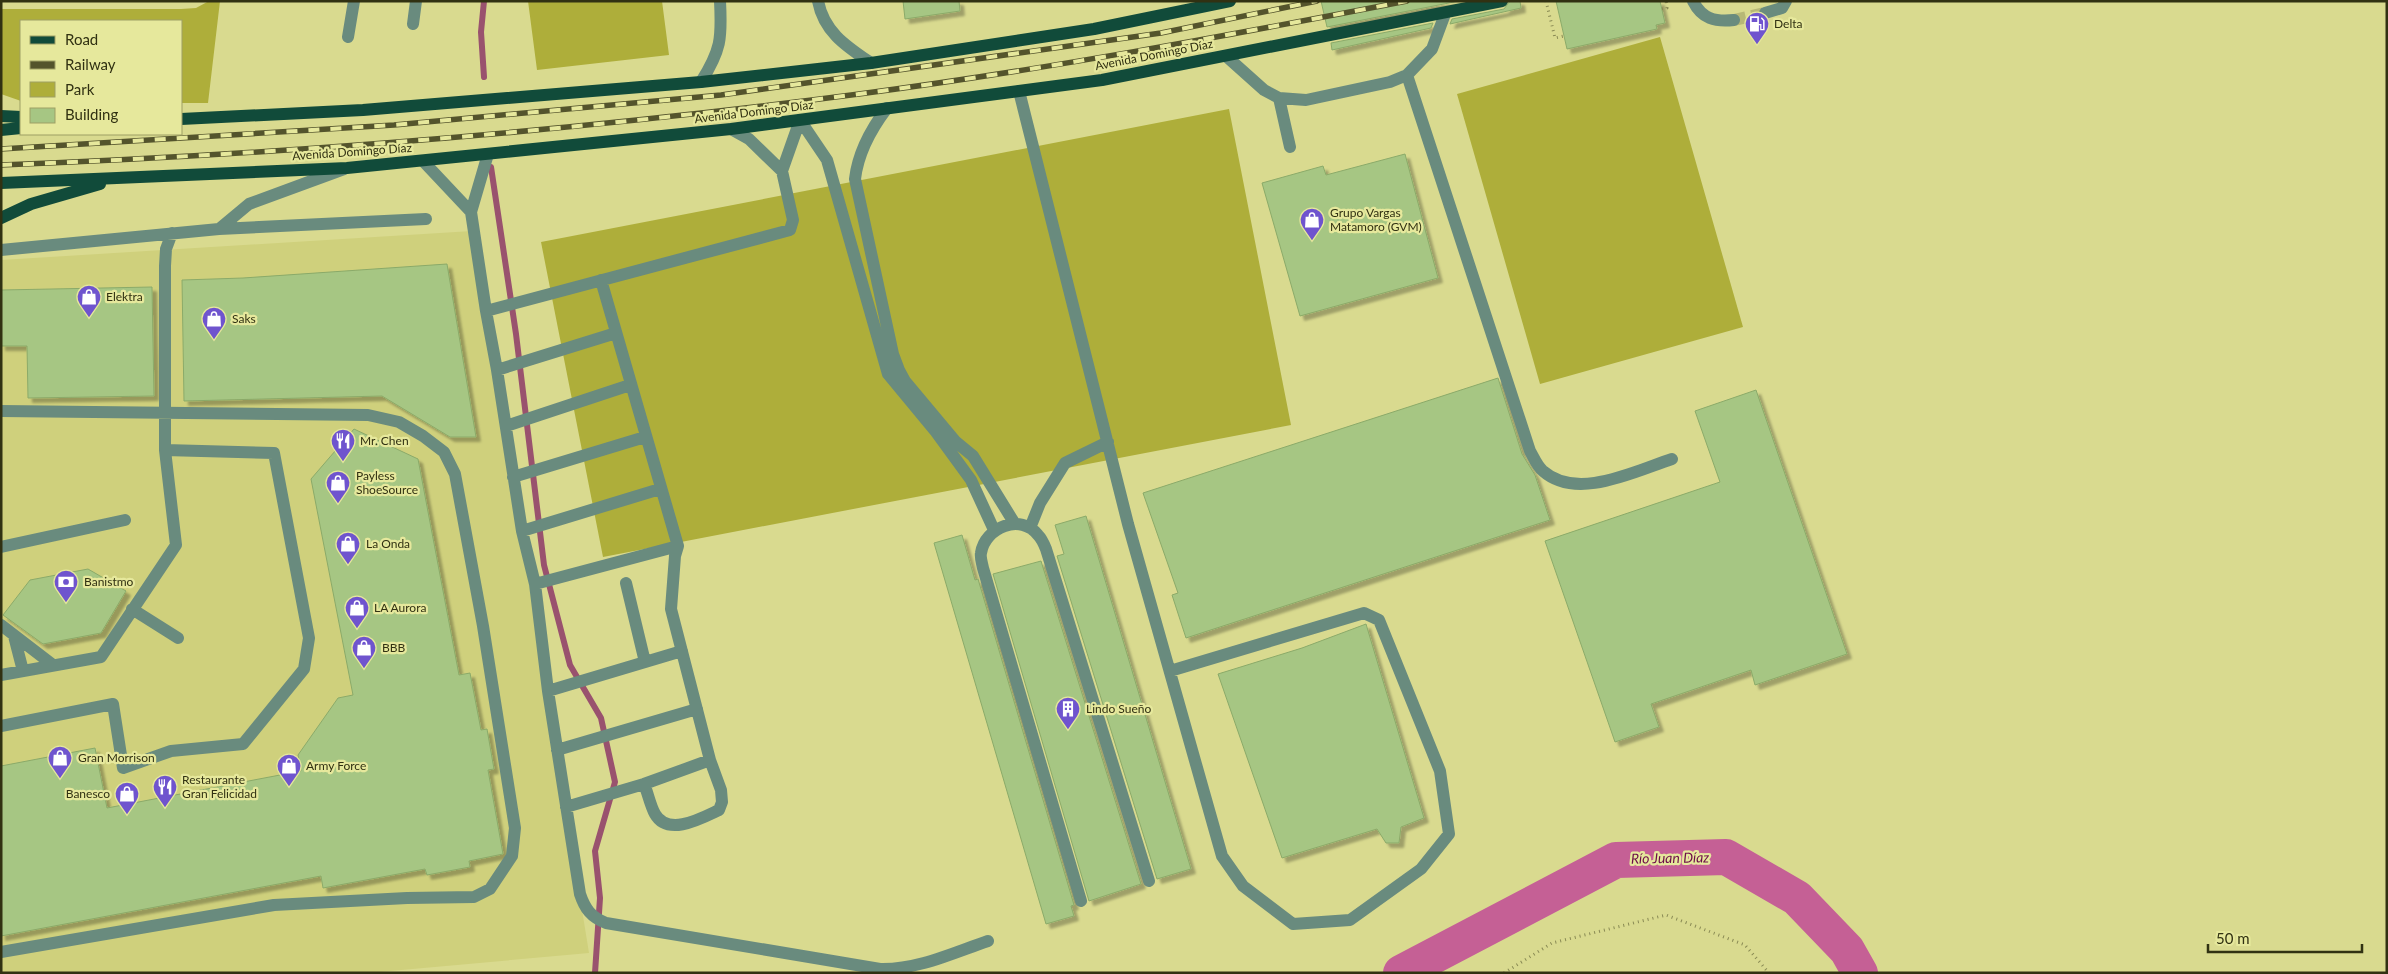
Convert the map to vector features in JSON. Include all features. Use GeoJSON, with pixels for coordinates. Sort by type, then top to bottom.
{"type":"FeatureCollection","features":[{"type":"Feature","properties":{"kind":"main road"},"geometry":{"type":"LineString","coordinates":[[182,119],[362,110],[700,82],[871,63],[1094,29],[1230,1]]}},
{"type":"Feature","properties":{"kind":"main road","name":"Avenida Domingo Díaz"},"geometry":{"type":"LineString","coordinates":[[1,183],[347,168],[732,129],[1102,80],[1445,14],[1502,1]]}},
{"type":"Feature","properties":{"kind":"main road"},"geometry":{"type":"LineString","coordinates":[[1,116],[20,118]]}},
{"type":"Feature","properties":{"kind":"main road"},"geometry":{"type":"LineString","coordinates":[[1,130],[20,128]]}},
{"type":"Feature","properties":{"kind":"main road"},"geometry":{"type":"LineString","coordinates":[[1,218],[31,204],[117,179]]}},
{"type":"Feature","properties":{"kind":"lane"},"geometry":{"type":"LineString","coordinates":[[348,37],[354,1]]}},
{"type":"Feature","properties":{"kind":"lane"},"geometry":{"type":"LineString","coordinates":[[413,24],[416,1]]}},
{"type":"Feature","properties":{"kind":"lane"},"geometry":{"type":"LineString","coordinates":[[700,82],[714,61],[719,46],[722,26],[720,1]]}},
{"type":"Feature","properties":{"kind":"lane"},"geometry":{"type":"LineString","coordinates":[[818,1],[820,14],[828,29],[840,41],[871,63]]}},
{"type":"Feature","properties":{"kind":"lane"},"geometry":{"type":"LineString","coordinates":[[1693,1],[1697,10],[1708,18],[1718,22],[1734,20]]}},
{"type":"Feature","properties":{"kind":"lane"},"geometry":{"type":"LineString","coordinates":[[1765,13],[1782,8],[1786,1]]}},
{"type":"Feature","properties":{"kind":"lane"},"geometry":{"type":"LineString","coordinates":[[1226,56],[1264,90],[1279,98],[1306,100],[1390,82],[1407,75],[1432,49],[1445,14]]}},
{"type":"Feature","properties":{"kind":"lane"},"geometry":{"type":"LineString","coordinates":[[1407,75],[1530,452],[1542,470],[1558,481],[1575,485],[1591,484],[1672,459]]}},
{"type":"Feature","properties":{"kind":"lane"},"geometry":{"type":"LineString","coordinates":[[1019,91],[1108,442],[1170,671],[1222,856],[1243,886],[1293,924],[1350,920],[1421,870],[1450,834],[1440,771],[1379,620],[1364,613],[1170,671]]}},
{"type":"Feature","properties":{"kind":"lane"},"geometry":{"type":"LineString","coordinates":[[1279,98],[1290,147]]}},
{"type":"Feature","properties":{"kind":"lane"},"geometry":{"type":"LineString","coordinates":[[887,108],[876,123],[864,147],[857,164],[855,179],[893,354],[905,381],[956,442],[973,456],[1015,524]]}},
{"type":"Feature","properties":{"kind":"lane"},"geometry":{"type":"LineString","coordinates":[[486,311],[790,230],[793,220],[782,171],[800,120]]}},
{"type":"Feature","properties":{"kind":"lane"},"geometry":{"type":"LineString","coordinates":[[800,120],[827,160],[888,374],[936,432],[971,480],[994,530]]}},
{"type":"Feature","properties":{"kind":"lane"},"geometry":{"type":"LineString","coordinates":[[732,129],[749,139],[782,171]]}},
{"type":"Feature","properties":{"kind":"lane"},"geometry":{"type":"LineString","coordinates":[[488,154],[471,212],[522,531],[535,584],[548,691],[583,903],[592,916],[606,923],[880,969],[895,970],[915,966],[988,941]]}},
{"type":"Feature","properties":{"kind":"lane"},"geometry":{"type":"LineString","coordinates":[[422,161],[471,212]]}},
{"type":"Feature","properties":{"kind":"lane"},"geometry":{"type":"LineString","coordinates":[[219,229],[249,204],[347,168]]}},
{"type":"Feature","properties":{"kind":"lane"},"geometry":{"type":"LineString","coordinates":[[1,250],[219,229],[426,219]]}},
{"type":"Feature","properties":{"kind":"lane"},"geometry":{"type":"LineString","coordinates":[[1,675],[101,657],[176,545],[165,450],[165,266],[166,248],[172,233]]}},
{"type":"Feature","properties":{"kind":"lane"},"geometry":{"type":"LineString","coordinates":[[601,280],[678,546],[675,556],[671,608],[710,760],[721,790],[722,802],[719,810],[683,825],[663,822],[655,815],[644,784]]}},
{"type":"Feature","properties":{"kind":"lane"},"geometry":{"type":"LineString","coordinates":[[497,370],[616,333]]}},
{"type":"Feature","properties":{"kind":"lane"},"geometry":{"type":"LineString","coordinates":[[506,426],[630,385]]}},
{"type":"Feature","properties":{"kind":"lane"},"geometry":{"type":"LineString","coordinates":[[1,411],[368,415],[399,422],[444,452],[455,474],[483,626],[515,828],[512,856],[490,889],[474,898],[407,898],[274,905],[1,952]]}},
{"type":"Feature","properties":{"kind":"lane"},"geometry":{"type":"LineString","coordinates":[[513,477],[646,437]]}},
{"type":"Feature","properties":{"kind":"lane"},"geometry":{"type":"LineString","coordinates":[[1030,528],[1040,503],[1065,463],[1108,442]]}},
{"type":"Feature","properties":{"kind":"lane"},"geometry":{"type":"LineString","coordinates":[[1,726],[118,703],[123,768],[175,745],[243,744],[304,670],[309,638],[274,454],[165,450]]}},
{"type":"Feature","properties":{"kind":"lane"},"geometry":{"type":"LineString","coordinates":[[522,531],[660,489]]}},
{"type":"Feature","properties":{"kind":"lane"},"geometry":{"type":"LineString","coordinates":[[1,547],[125,520]]}},
{"type":"Feature","properties":{"kind":"lane"},"geometry":{"type":"LineString","coordinates":[[1082,901],[983,568],[981,553],[986,539],[994,530],[1015,524],[1030,528],[1038,534],[1046,549],[1149,881]]}},
{"type":"Feature","properties":{"kind":"lane"},"geometry":{"type":"LineString","coordinates":[[535,584],[678,546]]}},
{"type":"Feature","properties":{"kind":"lane"},"geometry":{"type":"LineString","coordinates":[[626,583],[645,662]]}},
{"type":"Feature","properties":{"kind":"lane"},"geometry":{"type":"LineString","coordinates":[[132,609],[178,638]]}},
{"type":"Feature","properties":{"kind":"lane"},"geometry":{"type":"LineString","coordinates":[[1,625],[53,665]]}},
{"type":"Feature","properties":{"kind":"lane"},"geometry":{"type":"LineString","coordinates":[[14,636],[23,671]]}},
{"type":"Feature","properties":{"kind":"lane"},"geometry":{"type":"LineString","coordinates":[[548,691],[682,651]]}},
{"type":"Feature","properties":{"kind":"lane"},"geometry":{"type":"LineString","coordinates":[[557,750],[697,709]]}},
{"type":"Feature","properties":{"kind":"lane"},"geometry":{"type":"LineString","coordinates":[[566,807],[644,784],[710,760]]}},
{"type":"Feature","properties":{"kind":"path"},"geometry":{"type":"LineString","coordinates":[[1546,1],[1555,38],[1564,36]]}},
{"type":"Feature","properties":{"kind":"path"},"geometry":{"type":"LineString","coordinates":[[1662,9],[1667,8],[1666,1]]}},
{"type":"Feature","properties":{"kind":"path"},"geometry":{"type":"LineString","coordinates":[[1504,973],[1552,943],[1666,915],[1745,945],[1769,973]]}},
{"type":"Feature","properties":{"kind":"shaded area"},"geometry":{"type":"Polygon","coordinates":[[[472,231],[589,953],[368,973],[1,973],[1,260],[472,231]]]}},
{"type":"Feature","properties":{"kind":"green space"},"geometry":{"type":"Polygon","coordinates":[[[209,1],[220,1],[208,103],[182,103],[182,20],[20,20],[20,101],[1,94],[1,9],[196,8],[209,1]]]}},
{"type":"Feature","properties":{"kind":"green space"},"geometry":{"type":"Polygon","coordinates":[[[528,1],[662,1],[669,55],[537,70],[528,1]]]}},
{"type":"Feature","properties":{"kind":"green space"},"geometry":{"type":"Polygon","coordinates":[[[1660,37],[1743,327],[1540,384],[1457,94],[1660,37]]]}},
{"type":"Feature","properties":{"kind":"green space"},"geometry":{"type":"Polygon","coordinates":[[[1229,109],[1291,425],[603,557],[541,242],[1229,109]]]}},
{"type":"Feature","properties":{"kind":"building"},"geometry":{"type":"Polygon","coordinates":[[[903,1],[959,1],[960,11],[905,19],[903,1]]]}},
{"type":"Feature","properties":{"kind":"building"},"geometry":{"type":"Polygon","coordinates":[[[1321,1],[1459,1],[1327,27],[1321,1]]]}},
{"type":"Feature","properties":{"kind":"building"},"geometry":{"type":"Polygon","coordinates":[[[1510,1],[1520,1],[1521,8],[1450,24],[1452,19],[1504,9],[1510,1]]]}},
{"type":"Feature","properties":{"kind":"building"},"geometry":{"type":"Polygon","coordinates":[[[1556,1],[1660,1],[1665,23],[1656,25],[1657,29],[1567,49],[1556,1]]]}},
{"type":"Feature","properties":{"kind":"building"},"geometry":{"type":"Polygon","coordinates":[[[1433,23],[1431,28],[1332,50],[1331,43],[1433,23]]]}},
{"type":"Feature","properties":{"kind":"building"},"geometry":{"type":"Polygon","coordinates":[[[1405,154],[1438,278],[1300,316],[1262,183],[1323,166],[1326,175],[1405,154]]]}},
{"type":"Feature","properties":{"kind":"building"},"geometry":{"type":"Polygon","coordinates":[[[447,264],[476,437],[450,437],[382,396],[184,401],[182,280],[243,278],[447,264]]]}},
{"type":"Feature","properties":{"kind":"building","name":"Elektra"},"geometry":{"type":"Polygon","coordinates":[[[152,287],[154,396],[28,398],[27,346],[1,346],[1,290],[152,287]]]}},
{"type":"Feature","properties":{"kind":"building"},"geometry":{"type":"Polygon","coordinates":[[[1498,378],[1522,454],[1535,475],[1550,520],[1186,638],[1172,595],[1178,593],[1143,493],[1498,378]]]}},
{"type":"Feature","properties":{"kind":"building"},"geometry":{"type":"Polygon","coordinates":[[[1756,390],[1847,654],[1755,685],[1751,670],[1651,704],[1659,727],[1615,742],[1545,541],[1720,482],[1695,411],[1756,390]]]}},
{"type":"Feature","properties":{"kind":"building"},"geometry":{"type":"Polygon","coordinates":[[[354,429],[418,459],[459,675],[470,673],[481,730],[487,729],[494,769],[488,770],[503,854],[469,861],[470,867],[427,875],[425,869],[323,888],[321,876],[1,936],[1,766],[95,748],[107,808],[301,771],[298,755],[338,698],[353,695],[311,479],[354,429]]]}},
{"type":"Feature","properties":{"kind":"building"},"geometry":{"type":"Polygon","coordinates":[[[1086,516],[1191,869],[1157,879],[1057,556],[1064,554],[1055,525],[1086,516]]]}},
{"type":"Feature","properties":{"kind":"building"},"geometry":{"type":"Polygon","coordinates":[[[962,535],[975,580],[978,579],[1074,905],[1071,906],[1074,916],[1046,924],[934,543],[962,535]]]}},
{"type":"Feature","properties":{"kind":"building","name":"Lindo Sueño"},"geometry":{"type":"Polygon","coordinates":[[[1041,561],[1141,884],[1089,901],[993,574],[1041,561]]]}},
{"type":"Feature","properties":{"kind":"building","name":"Banistmo"},"geometry":{"type":"Polygon","coordinates":[[[88,569],[126,591],[101,633],[43,644],[3,615],[30,580],[88,569]]]}},
{"type":"Feature","properties":{"kind":"building"},"geometry":{"type":"Polygon","coordinates":[[[1366,624],[1424,818],[1401,827],[1399,843],[1386,843],[1377,829],[1282,858],[1218,674],[1302,648],[1366,624]]]}},
{"type":"Feature","properties":{"kind":"waterway"},"geometry":{"type":"LineString","coordinates":[[484,1],[481,32],[484,77]]}},
{"type":"Feature","properties":{"kind":"waterway"},"geometry":{"type":"LineString","coordinates":[[491,167],[516,334],[544,565],[570,665],[601,718],[615,782],[595,851],[600,898],[595,973]]}},
{"type":"Feature","properties":{"kind":"waterway","name":"Río Juan Díaz"},"geometry":{"type":"LineString","coordinates":[[1401,973],[1616,860],[1726,857],[1797,898],[1847,950],[1860,973]]}},
{"type":"Feature","properties":{"kind":"tunnel"},"geometry":{"type":"LineString","coordinates":[[1734,20],[1765,13]]}},
{"type":"Feature","properties":{"kind":"railway"},"geometry":{"type":"LineString","coordinates":[[1,149],[394,125],[721,95],[1161,33],[1317,1]]}},
{"type":"Feature","properties":{"kind":"railway"},"geometry":{"type":"LineString","coordinates":[[1,165],[216,154],[431,139],[538,130],[752,107],[928,85],[1065,63],[1407,1]]}},
{"type":"Feature","properties":{"kind":"place","name":"Delta"},"geometry":{"type":"Point","coordinates":[1757,45]}},
{"type":"Feature","properties":{"kind":"place","name":"Grupo Vargas Matamoro (GVM)"},"geometry":{"type":"Point","coordinates":[1312,241]}},
{"type":"Feature","properties":{"kind":"place","name":"Elektra"},"geometry":{"type":"Point","coordinates":[89,318]}},
{"type":"Feature","properties":{"kind":"place","name":"Saks"},"geometry":{"type":"Point","coordinates":[214,340]}},
{"type":"Feature","properties":{"kind":"place","name":"Mr. Chen"},"geometry":{"type":"Point","coordinates":[343,462]}},
{"type":"Feature","properties":{"kind":"place","name":"Payless ShoeSource"},"geometry":{"type":"Point","coordinates":[338,504]}},
{"type":"Feature","properties":{"kind":"place","name":"La Onda"},"geometry":{"type":"Point","coordinates":[348,565]}},
{"type":"Feature","properties":{"kind":"place","name":"Banistmo"},"geometry":{"type":"Point","coordinates":[66,603]}},
{"type":"Feature","properties":{"kind":"place","name":"LA Aurora"},"geometry":{"type":"Point","coordinates":[357,629]}},
{"type":"Feature","properties":{"kind":"place","name":"BBB"},"geometry":{"type":"Point","coordinates":[364,669]}},
{"type":"Feature","properties":{"kind":"place","name":"Lindo Sueño"},"geometry":{"type":"Point","coordinates":[1068,730]}},
{"type":"Feature","properties":{"kind":"place","name":"Gran Morrison"},"geometry":{"type":"Point","coordinates":[60,779]}},
{"type":"Feature","properties":{"kind":"place","name":"Army Force"},"geometry":{"type":"Point","coordinates":[289,787]}},
{"type":"Feature","properties":{"kind":"place","name":"Restaurante Gran Felicidad"},"geometry":{"type":"Point","coordinates":[165,808]}},
{"type":"Feature","properties":{"kind":"place","name":"Banesco"},"geometry":{"type":"Point","coordinates":[127,815]}}]}
